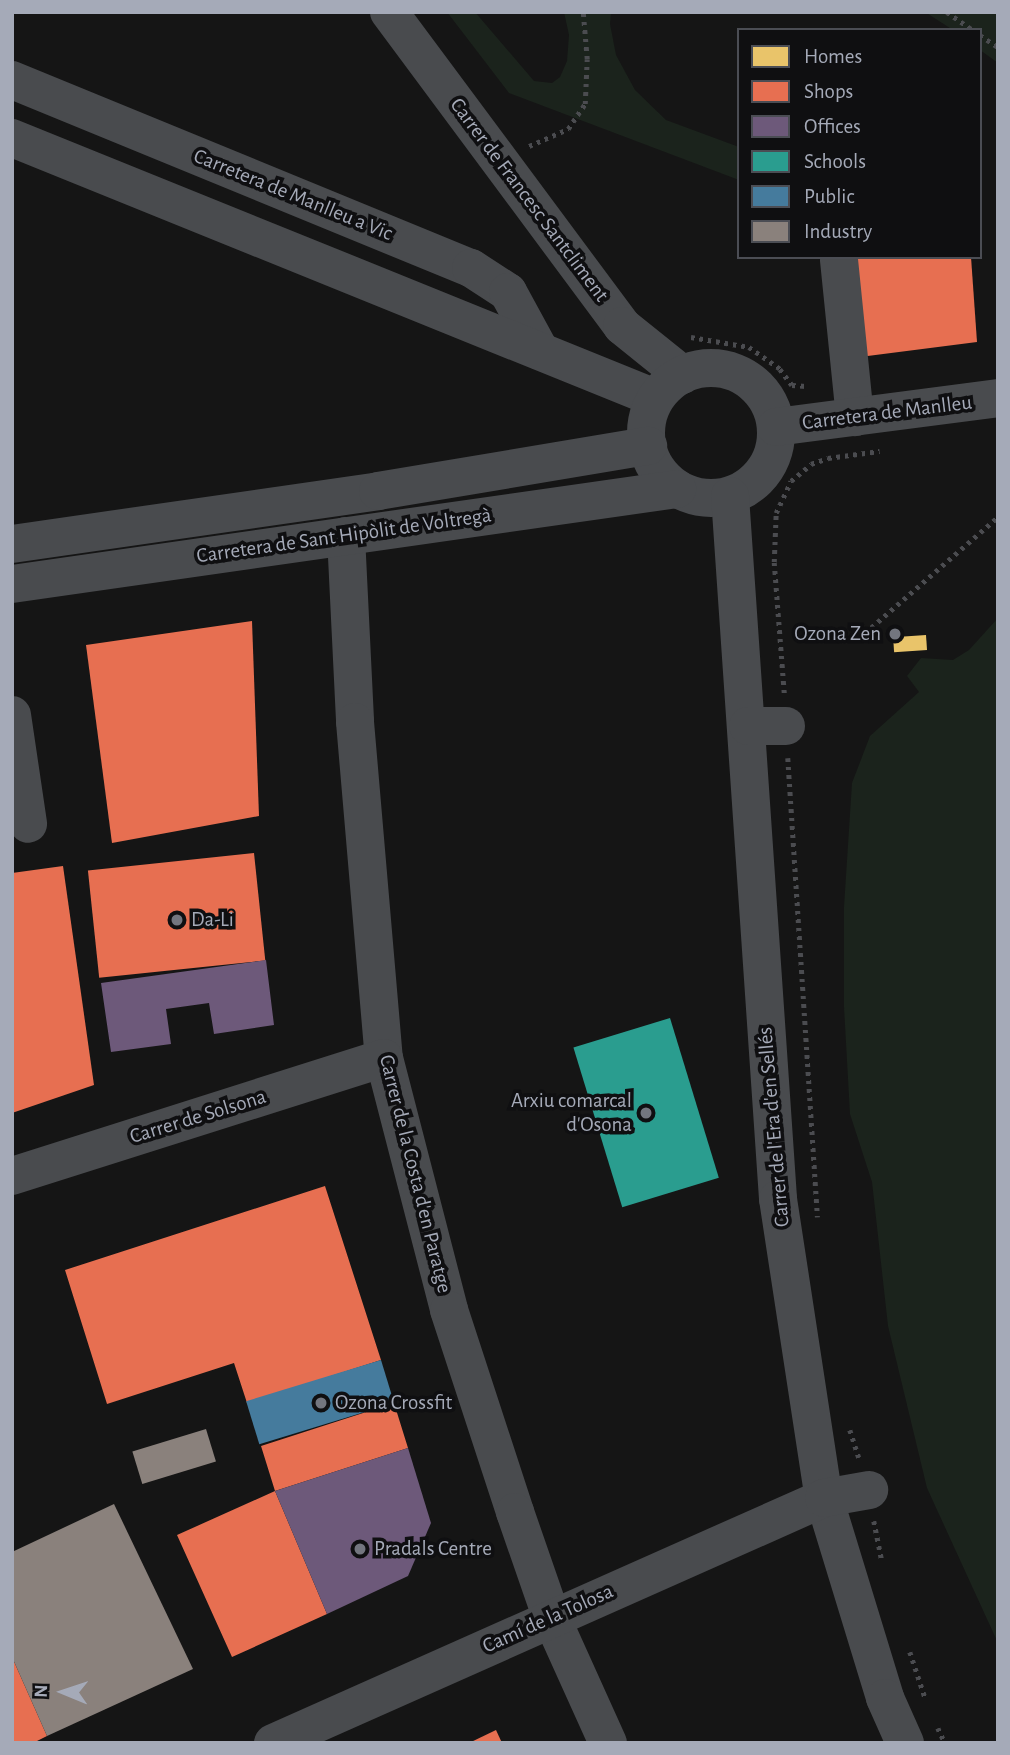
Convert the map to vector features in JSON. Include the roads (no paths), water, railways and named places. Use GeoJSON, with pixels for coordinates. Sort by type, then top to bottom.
{"type":"FeatureCollection","features":[{"type":"Feature","properties":{"kind":"street","name":"Carrer de Francesc Santcliment"},"geometry":{"type":"LineString","coordinates":[[389,12],[669,386]]}},
{"type":"Feature","properties":{"kind":"street","name":"Carretera de Manlleu a Vic"},"geometry":{"type":"LineString","coordinates":[[12,80],[471,268],[508,292],[540,351]]}},
{"type":"Feature","properties":{"kind":"street"},"geometry":{"type":"LineString","coordinates":[[12,138],[540,351],[669,386],[716,368],[738,374],[764,395],[776,427],[775,450],[766,470],[750,486],[730,496],[697,497],[677,489],[661,474],[648,446],[647,424],[669,386]]}},
{"type":"Feature","properties":{"kind":"street"},"geometry":{"type":"LineString","coordinates":[[839,260],[855,417]]}},
{"type":"Feature","properties":{"kind":"street","name":"Carretera de Manlleu"},"geometry":{"type":"LineString","coordinates":[[776,427],[998,398]]}},
{"type":"Feature","properties":{"kind":"street","name":"Carretera de Sant Hipòlit de Voltregà"},"geometry":{"type":"LineString","coordinates":[[12,544],[260,509],[648,446]]}},
{"type":"Feature","properties":{"kind":"street","name":"Carretera de Sant Hipòlit de Voltregà"},"geometry":{"type":"LineString","coordinates":[[12,584],[677,489]]}},
{"type":"Feature","properties":{"kind":"street","name":"Carrer de l'Era d'en Sellés"},"geometry":{"type":"LineString","coordinates":[[730,496],[748,726],[778,1199],[824,1498],[885,1698],[921,1733]]}},
{"type":"Feature","properties":{"kind":"street"},"geometry":{"type":"LineString","coordinates":[[260,509],[308,542]]}},
{"type":"Feature","properties":{"kind":"street","name":"Carrer de la Costa d'en Paratge"},"geometry":{"type":"LineString","coordinates":[[346,536],[380,834],[384,1058],[449,1310],[552,1619],[608,1743]]}},
{"type":"Feature","properties":{"kind":"street"},"geometry":{"type":"LineString","coordinates":[[12,715],[28,824]]}},
{"type":"Feature","properties":{"kind":"street"},"geometry":{"type":"LineString","coordinates":[[748,726],[786,726]]}},
{"type":"Feature","properties":{"kind":"street","name":"Carrer de Solsona"},"geometry":{"type":"LineString","coordinates":[[12,1176],[384,1058]]}},
{"type":"Feature","properties":{"kind":"street","name":"Camí de la Tolosa"},"geometry":{"type":"LineString","coordinates":[[274,1743],[824,1498],[869,1490]]}},
{"type":"Feature","properties":{"kind":"place","name":"Ozona Zen"},"geometry":{"type":"Point","coordinates":[895,634]}},
{"type":"Feature","properties":{"kind":"place","name":"Da-Li"},"geometry":{"type":"Point","coordinates":[177,920]}},
{"type":"Feature","properties":{"kind":"place","name":"Arxiu comarcal d'Osona"},"geometry":{"type":"Point","coordinates":[646,1113]}},
{"type":"Feature","properties":{"kind":"place","name":"Ozona Crossfit"},"geometry":{"type":"Point","coordinates":[321,1403]}},
{"type":"Feature","properties":{"kind":"place","name":"Pradals Centre"},"geometry":{"type":"Point","coordinates":[360,1549]}}]}
